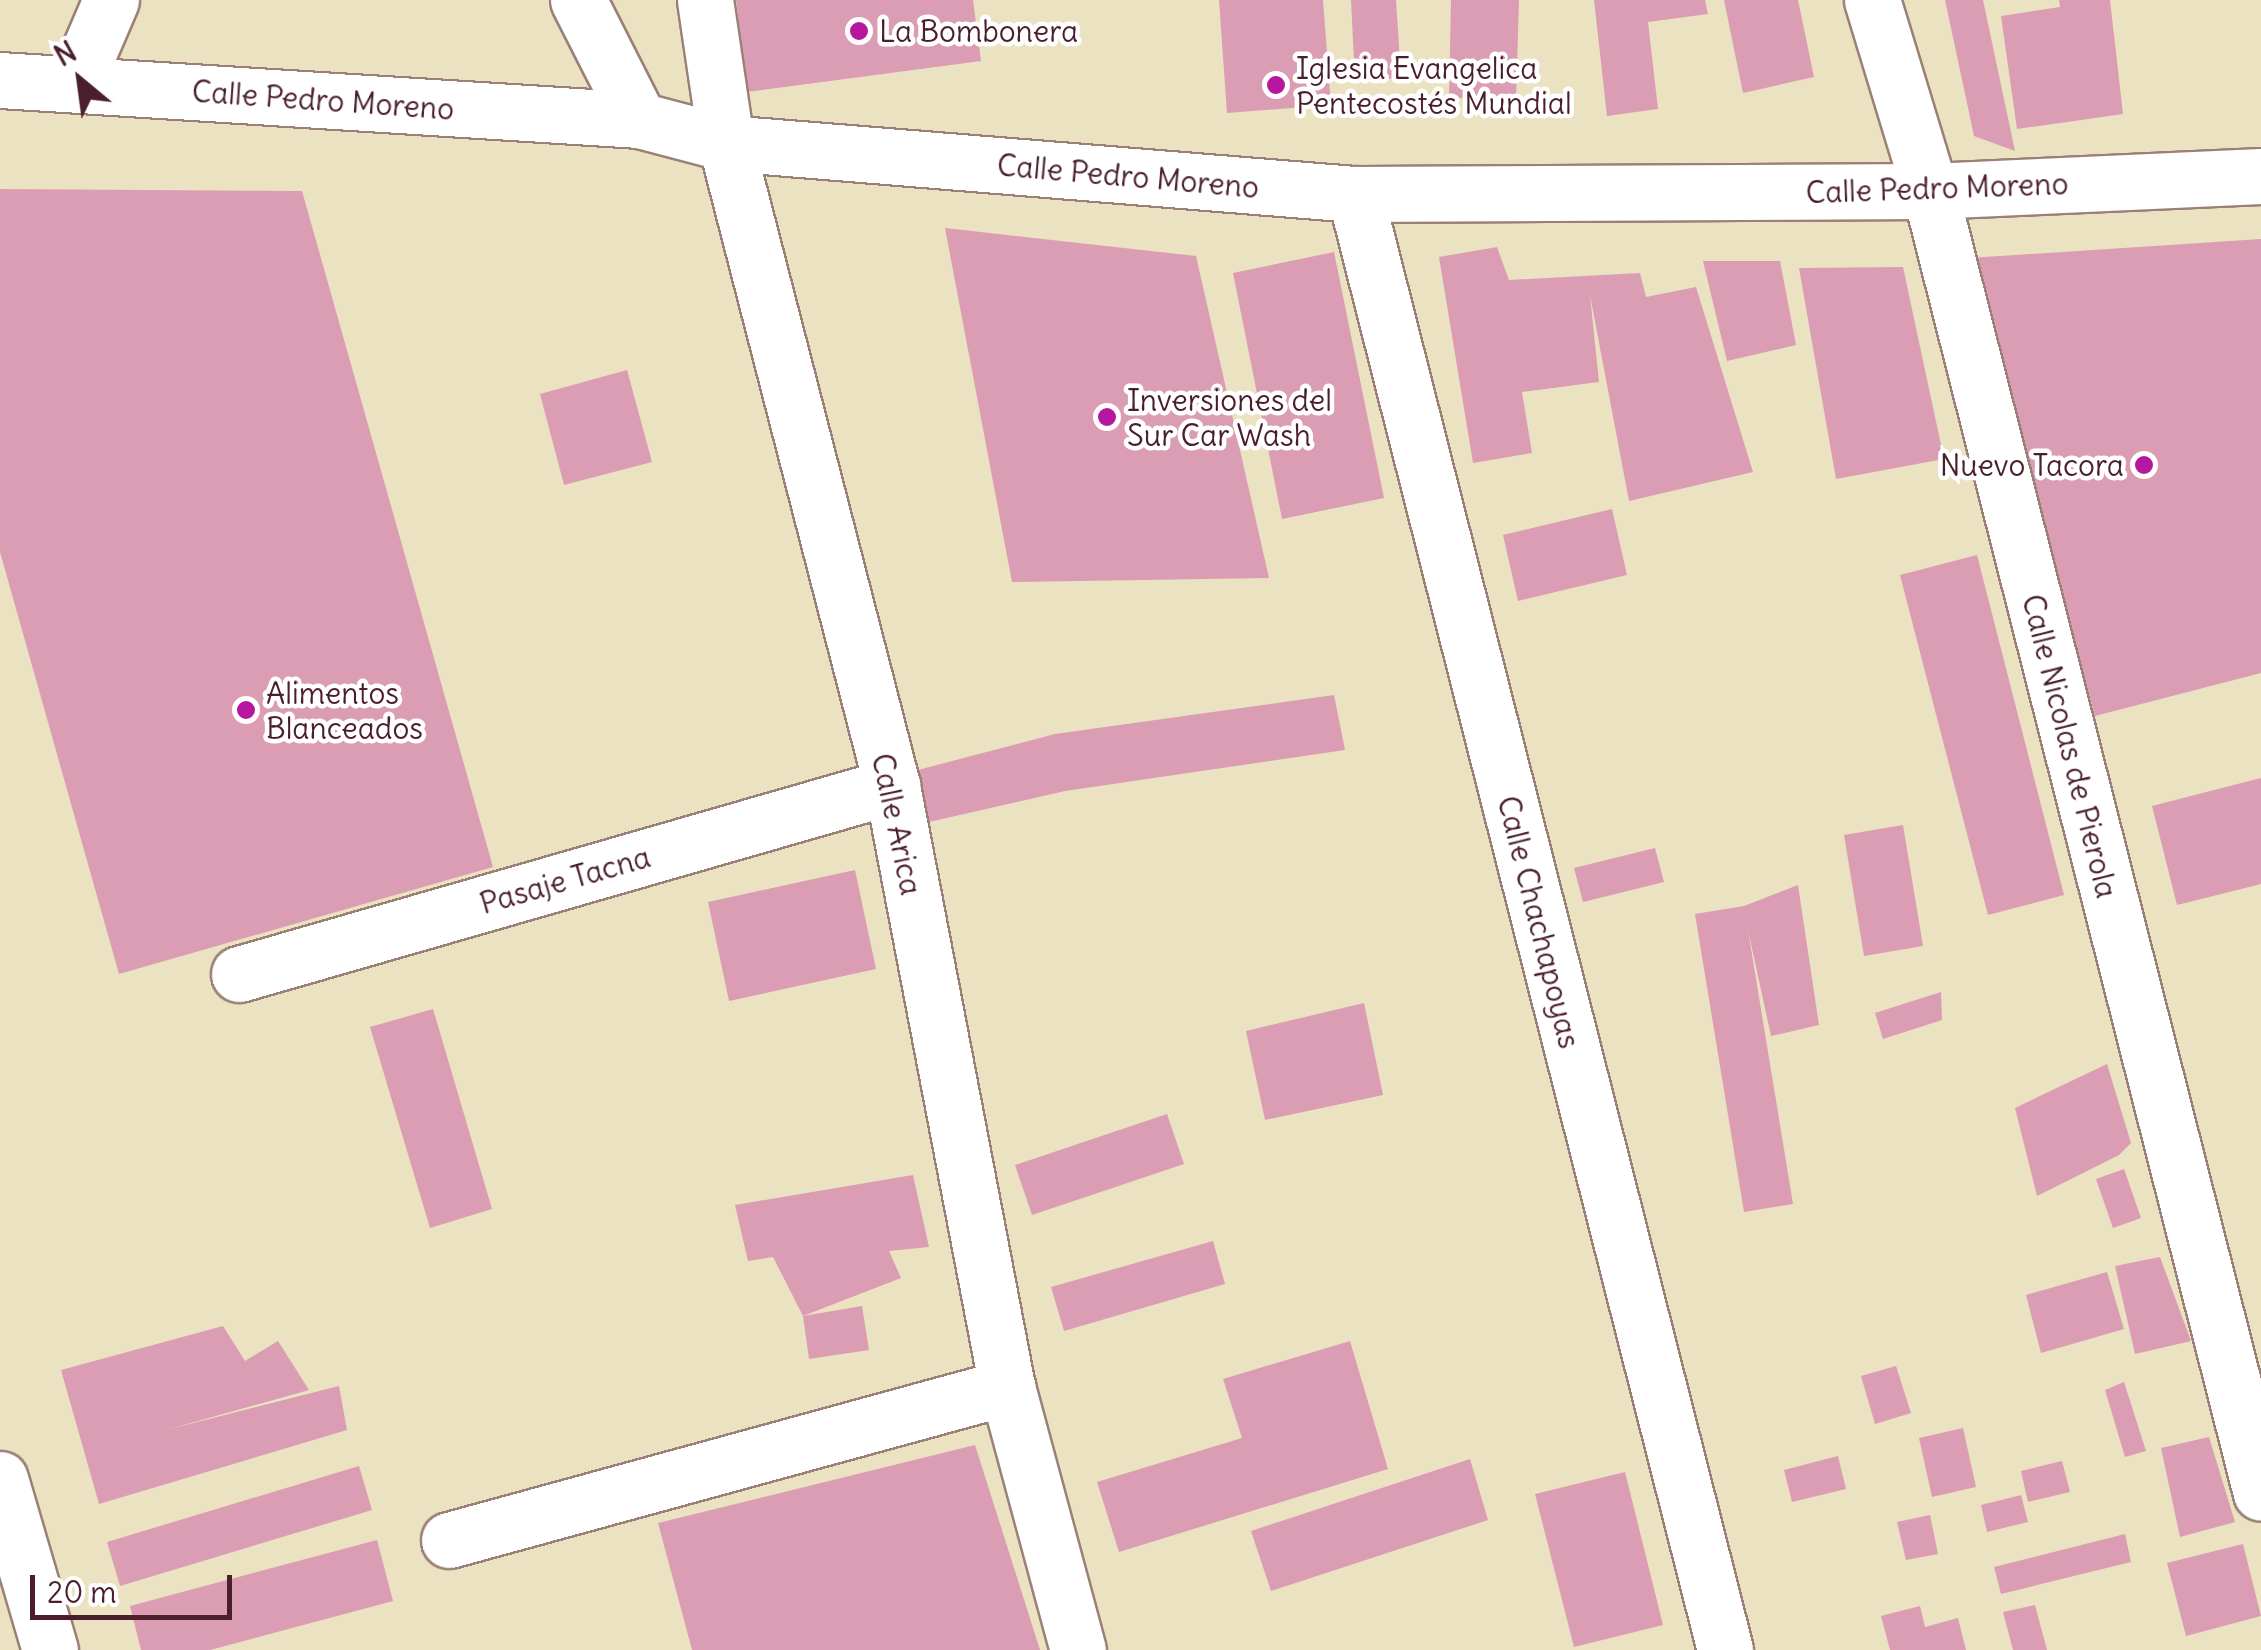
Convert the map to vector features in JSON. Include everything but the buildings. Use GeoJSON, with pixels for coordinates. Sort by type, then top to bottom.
{"type":"FeatureCollection","features":[{"type":"Feature","properties":{"kind":"street"},"geometry":{"type":"LineString","coordinates":[[75,84],[110,0]]}},
{"type":"Feature","properties":{"kind":"street"},"geometry":{"type":"LineString","coordinates":[[578,0],[638,120]]}},
{"type":"Feature","properties":{"kind":"street","name":"Calle Arica"},"geometry":{"type":"LineString","coordinates":[[704,0],[726,143],[892,786],[1007,1387],[1078,1650]]}},
{"type":"Feature","properties":{"kind":"street","name":"Calle Nicolas de Pierola"},"geometry":{"type":"LineString","coordinates":[[1872,0],[1930,192],[2261,1493]]}},
{"type":"Feature","properties":{"kind":"street","name":"Calle Pedro Moreno"},"geometry":{"type":"LineString","coordinates":[[0,80],[638,120],[726,143],[1355,194],[1930,192],[2261,176]]}},
{"type":"Feature","properties":{"kind":"street","name":"Calle Chachapoyas"},"geometry":{"type":"LineString","coordinates":[[1355,194],[1726,1650]]}},
{"type":"Feature","properties":{"kind":"street","name":"Pasaje Tacna"},"geometry":{"type":"LineString","coordinates":[[239,974],[892,786]]}},
{"type":"Feature","properties":{"kind":"street"},"geometry":{"type":"LineString","coordinates":[[449,1540],[1007,1387]]}},
{"type":"Feature","properties":{"kind":"street"},"geometry":{"type":"LineString","coordinates":[[0,1479],[50,1650]]}},
{"type":"Feature","properties":{"kind":"place","name":"La Bombonera"},"geometry":{"type":"Point","coordinates":[859,31]}},
{"type":"Feature","properties":{"kind":"place","name":"Iglesia Evangelica Pentecostés Mundial"},"geometry":{"type":"Point","coordinates":[1276,85]}},
{"type":"Feature","properties":{"kind":"place","name":"Inversiones del Sur Car Wash"},"geometry":{"type":"Point","coordinates":[1107,417]}},
{"type":"Feature","properties":{"kind":"place","name":"Nuevo Tacora"},"geometry":{"type":"Point","coordinates":[2144,465]}},
{"type":"Feature","properties":{"kind":"place","name":"Alimentos Blanceados"},"geometry":{"type":"Point","coordinates":[246,710]}}]}
